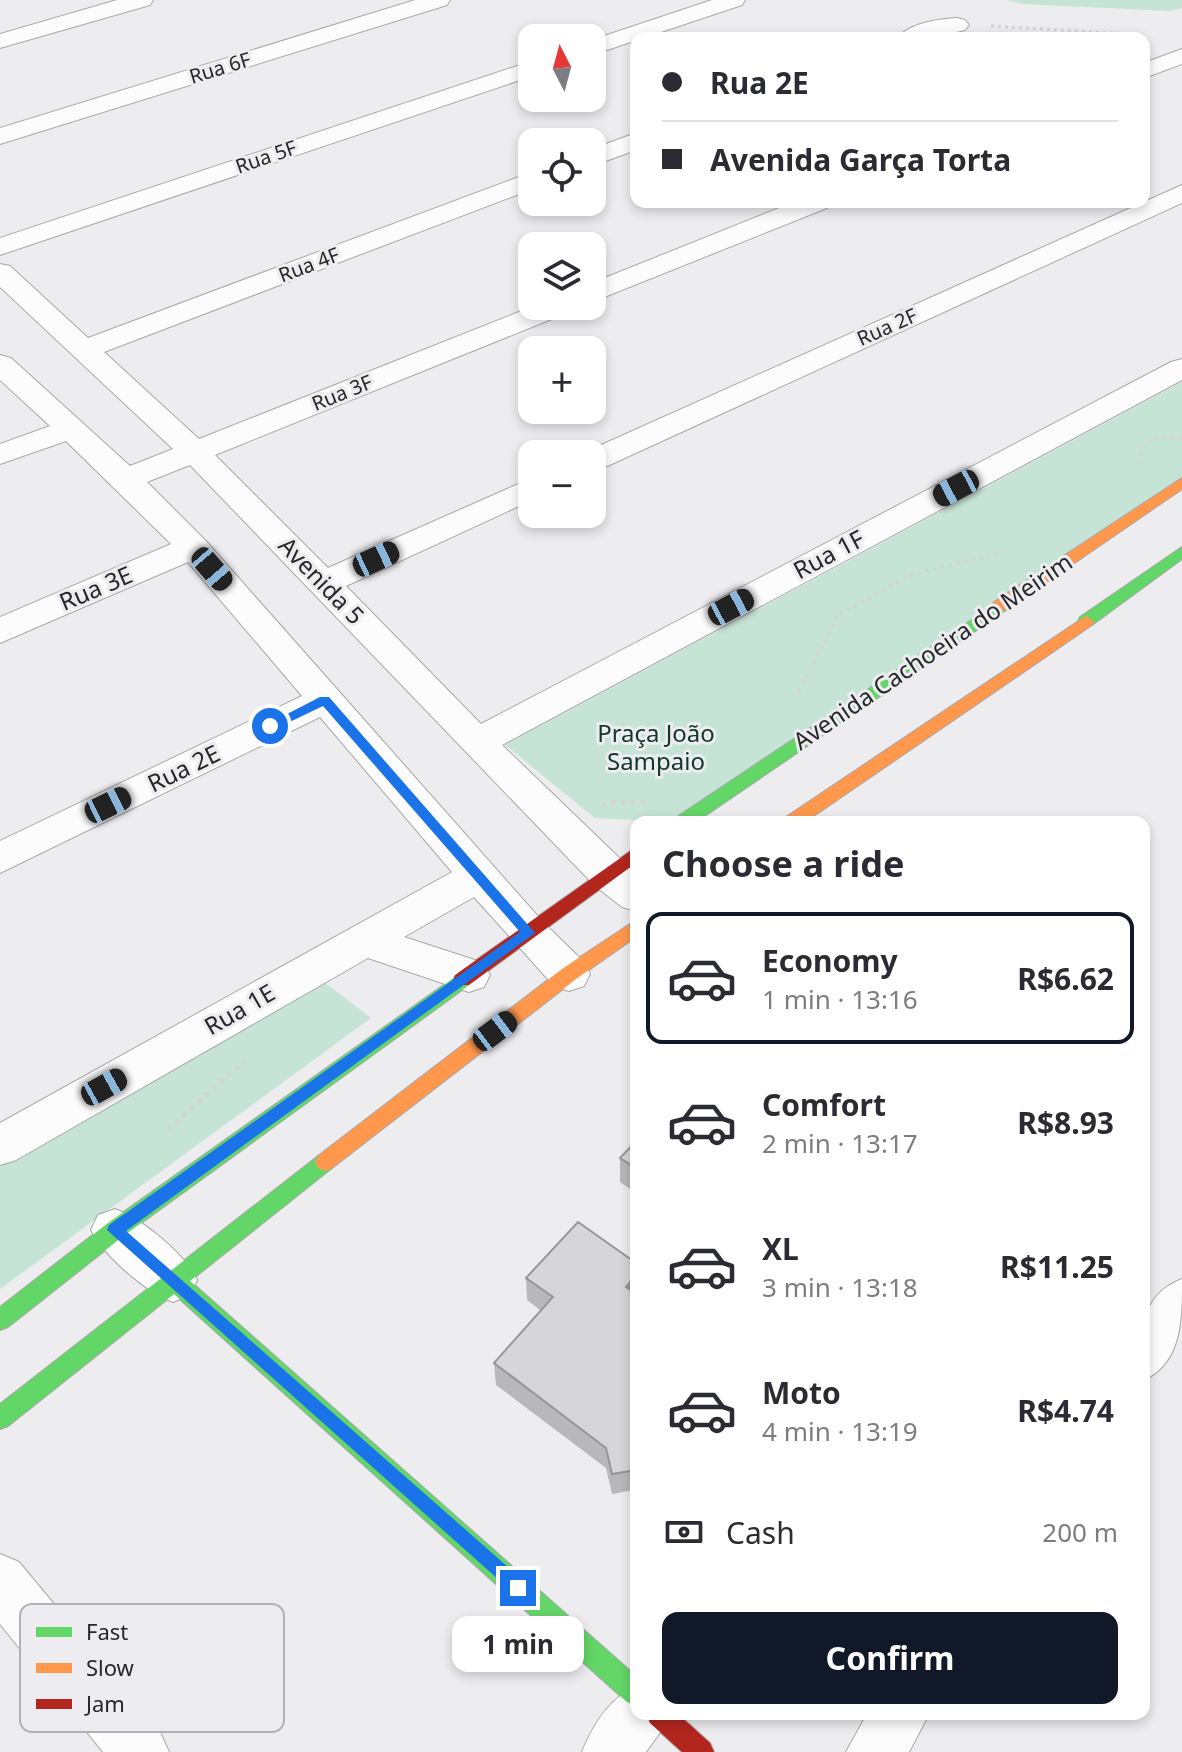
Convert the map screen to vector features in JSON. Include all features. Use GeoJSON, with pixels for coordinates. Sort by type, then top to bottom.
{"type":"FeatureCollection","features":[{"type":"Feature","properties":{"kind":"street"},"geometry":{"type":"LineString","coordinates":[[0,41],[142,0]]}},
{"type":"Feature","properties":{"kind":"street","name":"Rua 6F"},"geometry":{"type":"LineString","coordinates":[[0,136],[439,0]]}},
{"type":"Feature","properties":{"kind":"street"},"geometry":{"type":"LineString","coordinates":[[639,32],[734,0]]}},
{"type":"Feature","properties":{"kind":"street"},"geometry":{"type":"LineString","coordinates":[[924,32],[940,26],[957,25]]}},
{"type":"Feature","properties":{"kind":"street"},"geometry":{"type":"LineString","coordinates":[[606,43],[630,35]]}},
{"type":"Feature","properties":{"kind":"street"},"geometry":{"type":"LineString","coordinates":[[1150,69],[1182,56]]}},
{"type":"Feature","properties":{"kind":"street","name":"Rua 5F"},"geometry":{"type":"LineString","coordinates":[[0,247],[518,73]]}},
{"type":"Feature","properties":{"kind":"street"},"geometry":{"type":"LineString","coordinates":[[606,153],[630,143]]}},
{"type":"Feature","properties":{"kind":"street","name":"Rua 4F"},"geometry":{"type":"LineString","coordinates":[[85,349],[518,185]]}},
{"type":"Feature","properties":{"kind":"street","name":"Rua 2F"},"geometry":{"type":"LineString","coordinates":[[1150,208],[1182,193]]}},
{"type":"Feature","properties":{"kind":"street"},"geometry":{"type":"LineString","coordinates":[[606,287],[803,208]]}},
{"type":"Feature","properties":{"kind":"street","name":"Rua 2F"},"geometry":{"type":"LineString","coordinates":[[606,455],[1149,208]]}},
{"type":"Feature","properties":{"kind":"street","name":"Avenida 5"},"geometry":{"type":"LineString","coordinates":[[0,272],[195,452],[477,742],[627,875]]}},
{"type":"Feature","properties":{"kind":"street","name":"Rua 3F"},"geometry":{"type":"LineString","coordinates":[[126,479],[524,320]]}},
{"type":"Feature","properties":{"kind":"street"},"geometry":{"type":"LineString","coordinates":[[0,364],[126,479],[193,547],[528,933],[569,974]]}},
{"type":"Feature","properties":{"kind":"street","name":"Rua 1F"},"geometry":{"type":"LineString","coordinates":[[477,742],[1182,368]]}},
{"type":"Feature","properties":{"kind":"street"},"geometry":{"type":"LineString","coordinates":[[0,455],[70,429]]}},
{"type":"Feature","properties":{"kind":"street","name":"Avenida Cachoeira do Meirim"},"geometry":{"type":"LineString","coordinates":[[692,816],[1182,482]]}},
{"type":"Feature","properties":{"kind":"street"},"geometry":{"type":"LineString","coordinates":[[324,583],[518,494]]}},
{"type":"Feature","properties":{"kind":"street","name":"Rua 3E"},"geometry":{"type":"LineString","coordinates":[[0,631],[193,547]]}},
{"type":"Feature","properties":{"kind":"street"},"geometry":{"type":"LineString","coordinates":[[801,816],[1006,678],[1182,552]]}},
{"type":"Feature","properties":{"kind":"street","name":"Rua 2E"},"geometry":{"type":"LineString","coordinates":[[0,858],[324,700]]}},
{"type":"Feature","properties":{"kind":"street","name":"Rua 1E"},"geometry":{"type":"LineString","coordinates":[[0,1146],[480,875]]}},
{"type":"Feature","properties":{"kind":"street"},"geometry":{"type":"LineString","coordinates":[[0,1320],[115,1230],[528,933],[627,875]]}},
{"type":"Feature","properties":{"kind":"street"},"geometry":{"type":"LineString","coordinates":[[0,1418],[569,974],[630,931]]}},
{"type":"Feature","properties":{"kind":"street"},"geometry":{"type":"LineString","coordinates":[[364,940],[469,975]]}},
{"type":"Feature","properties":{"kind":"street"},"geometry":{"type":"LineString","coordinates":[[115,1230],[630,1688]]}},
{"type":"Feature","properties":{"kind":"street"},"geometry":{"type":"LineString","coordinates":[[1150,1348],[1182,1301]]}},
{"type":"Feature","properties":{"kind":"street"},"geometry":{"type":"LineString","coordinates":[[0,1581],[20,1605]]}},
{"type":"Feature","properties":{"kind":"street"},"geometry":{"type":"LineString","coordinates":[[611,1752],[635,1720]]}},
{"type":"Feature","properties":{"kind":"street"},"geometry":{"type":"LineString","coordinates":[[666,1720],[701,1752]]}},
{"type":"Feature","properties":{"kind":"street"},"geometry":{"type":"LineString","coordinates":[[875,1752],[897,1720]]}},
{"type":"Feature","properties":{"kind":"street"},"geometry":{"type":"LineString","coordinates":[[124,1732],[140,1752]]}},
{"type":"Feature","properties":{"kind":"path"},"geometry":{"type":"LineString","coordinates":[[957,25],[1093,32]]}},
{"type":"Feature","properties":{"kind":"green space"},"geometry":{"type":"Polygon","coordinates":[[[1007,0],[1182,0],[1182,8],[1169,11],[1023,4],[1007,0]]]}},
{"type":"Feature","properties":{"kind":"green space","name":"Praça João Sampaio"},"geometry":{"type":"Polygon","coordinates":[[[1182,382],[1182,478],[686,816],[630,816],[630,820],[595,818],[505,745],[1182,382]]]}},
{"type":"Feature","properties":{"kind":"green space"},"geometry":{"type":"Polygon","coordinates":[[[311,972],[371,1018],[0,1289],[0,1155],[311,972]]]}},
{"type":"Feature","properties":{"kind":"building"},"geometry":{"type":"Polygon","coordinates":[[[630,1147],[630,1164],[620,1158],[630,1147]]]}},
{"type":"Feature","properties":{"kind":"building"},"geometry":{"type":"Polygon","coordinates":[[[578,1222],[630,1259],[630,1282],[626,1287],[630,1290],[630,1471],[612,1474],[606,1448],[494,1363],[553,1297],[526,1278],[578,1222]]]}},
{"type":"Feature","properties":{"kind":"traffic: fast"},"geometry":{"type":"LineString","coordinates":[[1086,621],[1182,552]]}},
{"type":"Feature","properties":{"kind":"traffic: fast"},"geometry":{"type":"LineString","coordinates":[[692,816],[1000,606]]}},
{"type":"Feature","properties":{"kind":"traffic: fast"},"geometry":{"type":"LineString","coordinates":[[0,1320],[115,1230],[462,980]]}},
{"type":"Feature","properties":{"kind":"traffic: fast"},"geometry":{"type":"LineString","coordinates":[[0,1418],[325,1162]]}},
{"type":"Feature","properties":{"kind":"traffic: fast"},"geometry":{"type":"LineString","coordinates":[[173,1280],[630,1688]]}},
{"type":"Feature","properties":{"kind":"traffic: slow"},"geometry":{"type":"LineString","coordinates":[[1000,606],[1182,482]]}},
{"type":"Feature","properties":{"kind":"traffic: slow"},"geometry":{"type":"LineString","coordinates":[[801,816],[1086,621]]}},
{"type":"Feature","properties":{"kind":"traffic: slow"},"geometry":{"type":"LineString","coordinates":[[325,1162],[569,974],[630,931]]}},
{"type":"Feature","properties":{"kind":"traffic: jam"},"geometry":{"type":"LineString","coordinates":[[462,980],[630,858]]}},
{"type":"Feature","properties":{"kind":"traffic: jam"},"geometry":{"type":"LineString","coordinates":[[666,1720],[701,1752]]}},
{"type":"Feature","properties":{"kind":"route"},"geometry":{"type":"LineString","coordinates":[[270,726],[324,700],[528,933],[115,1230],[518,1588]]}}]}
